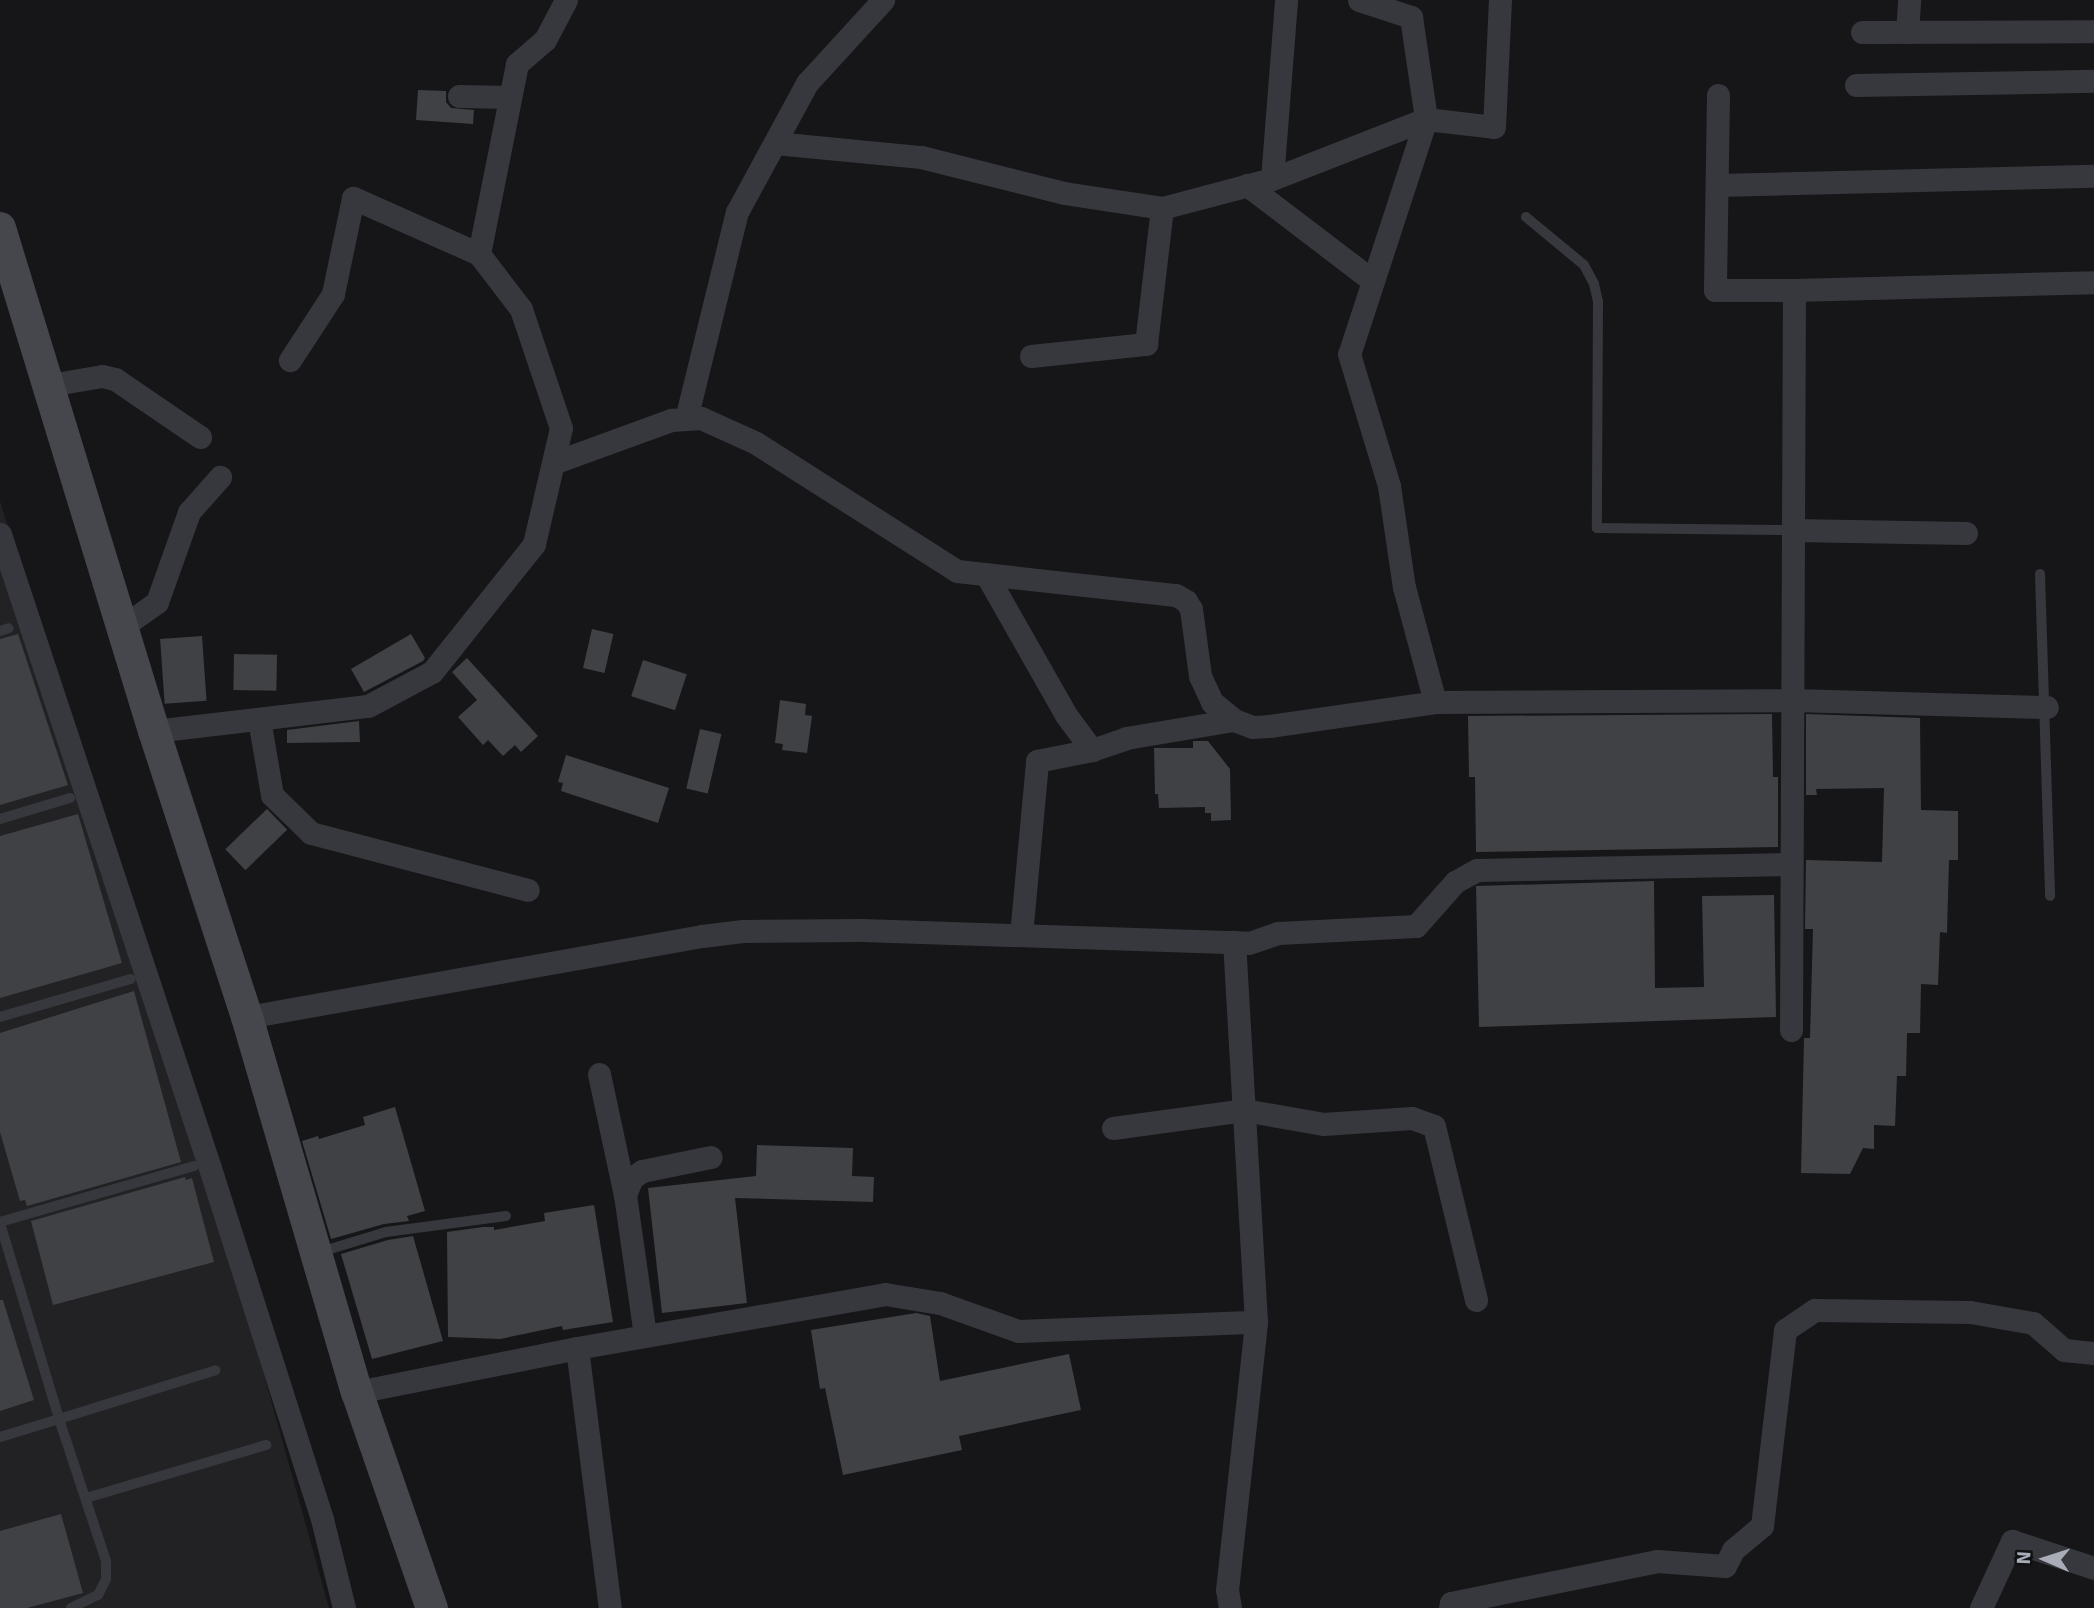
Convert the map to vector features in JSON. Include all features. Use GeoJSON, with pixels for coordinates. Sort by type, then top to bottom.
{"type":"FeatureCollection","features":[{"type":"Feature","properties":{"kind":"street"},"geometry":{"type":"LineString","coordinates":[[479,254],[516,64],[545,40],[566,0]]}},
{"type":"Feature","properties":{"kind":"street"},"geometry":{"type":"LineString","coordinates":[[686,419],[737,212],[807,83],[883,0]]}},
{"type":"Feature","properties":{"kind":"street"},"geometry":{"type":"LineString","coordinates":[[1272,179],[1286,0]]}},
{"type":"Feature","properties":{"kind":"street"},"geometry":{"type":"LineString","coordinates":[[1359,0],[1411,17],[1426,119],[1349,354],[1389,486],[1404,587],[1435,702]]}},
{"type":"Feature","properties":{"kind":"street"},"geometry":{"type":"LineString","coordinates":[[775,143],[921,157],[1064,193],[1162,208],[1272,179],[1426,119],[1494,127],[1500,0]]}},
{"type":"Feature","properties":{"kind":"street"},"geometry":{"type":"LineString","coordinates":[[1908,32],[1909,0]]}},
{"type":"Feature","properties":{"kind":"street"},"geometry":{"type":"LineString","coordinates":[[1862,32],[2094,31]]}},
{"type":"Feature","properties":{"kind":"street"},"geometry":{"type":"LineString","coordinates":[[1856,85],[2094,81]]}},
{"type":"Feature","properties":{"kind":"street"},"geometry":{"type":"LineString","coordinates":[[458,96],[510,97]]}},
{"type":"Feature","properties":{"kind":"street"},"geometry":{"type":"LineString","coordinates":[[1718,96],[1715,290],[2094,282]]}},
{"type":"Feature","properties":{"kind":"street"},"geometry":{"type":"LineString","coordinates":[[1717,185],[2094,177]]}},
{"type":"Feature","properties":{"kind":"street"},"geometry":{"type":"LineString","coordinates":[[1247,186],[1373,281]]}},
{"type":"Feature","properties":{"kind":"street"},"geometry":{"type":"LineString","coordinates":[[154,732],[368,706],[432,672],[534,544],[561,428],[521,309],[479,254],[353,198],[333,294],[290,360]]}},
{"type":"Feature","properties":{"kind":"street"},"geometry":{"type":"LineString","coordinates":[[1031,356],[1146,344],[1162,208]]}},
{"type":"Feature","properties":{"kind":"street"},"geometry":{"type":"LineString","coordinates":[[0,228],[154,732],[247,1017],[357,1392],[432,1608]]}},
{"type":"Feature","properties":{"kind":"street"},"geometry":{"type":"LineString","coordinates":[[1791,1030],[1794,290]]}},
{"type":"Feature","properties":{"kind":"street"},"geometry":{"type":"LineString","coordinates":[[49,385],[102,376],[115,379],[200,437]]}},
{"type":"Feature","properties":{"kind":"street"},"geometry":{"type":"LineString","coordinates":[[553,463],[671,420],[701,418],[755,443],[957,571],[1175,595],[1186,601],[1191,609],[1200,676],[1212,702],[1234,720],[1252,727],[1435,702],[1793,700],[2047,707]]}},
{"type":"Feature","properties":{"kind":"street"},"geometry":{"type":"LineString","coordinates":[[122,627],[157,603],[189,512],[220,477]]}},
{"type":"Feature","properties":{"kind":"street"},"geometry":{"type":"LineString","coordinates":[[1793,530],[1966,533]]}},
{"type":"Feature","properties":{"kind":"street"},"geometry":{"type":"LineString","coordinates":[[0,534],[219,1195],[322,1519],[344,1608]]}},
{"type":"Feature","properties":{"kind":"street"},"geometry":{"type":"LineString","coordinates":[[986,575],[1066,715],[1092,750]]}},
{"type":"Feature","properties":{"kind":"street"},"geometry":{"type":"LineString","coordinates":[[259,719],[272,795],[312,833],[528,890]]}},
{"type":"Feature","properties":{"kind":"street"},"geometry":{"type":"LineString","coordinates":[[1021,934],[1037,761],[1092,750],[1126,738],[1234,720]]}},
{"type":"Feature","properties":{"kind":"street"},"geometry":{"type":"LineString","coordinates":[[247,1017],[729,933],[862,930],[1249,943],[1278,933],[1416,926],[1455,882],[1477,870],[1791,864]]}},
{"type":"Feature","properties":{"kind":"street"},"geometry":{"type":"LineString","coordinates":[[1230,1608],[1227,1590],[1256,1322],[1234,942]]}},
{"type":"Feature","properties":{"kind":"street"},"geometry":{"type":"LineString","coordinates":[[599,1074],[625,1195],[645,1336]]}},
{"type":"Feature","properties":{"kind":"street"},"geometry":{"type":"LineString","coordinates":[[1113,1128],[1244,1110],[1323,1124],[1412,1118],[1434,1126],[1476,1300]]}},
{"type":"Feature","properties":{"kind":"street"},"geometry":{"type":"LineString","coordinates":[[625,1195],[632,1178],[642,1171],[710,1157]]}},
{"type":"Feature","properties":{"kind":"street"},"geometry":{"type":"LineString","coordinates":[[357,1392],[577,1348],[885,1294],[940,1303],[1018,1331],[1256,1322]]}},
{"type":"Feature","properties":{"kind":"street"},"geometry":{"type":"LineString","coordinates":[[1450,1608],[1451,1603],[1657,1561],[1725,1566],[1733,1550],[1762,1526],[1785,1330],[1815,1310],[1970,1311],[2033,1323],[2064,1350],[2094,1353]]}},
{"type":"Feature","properties":{"kind":"street"},"geometry":{"type":"LineString","coordinates":[[577,1348],[610,1608]]}},
{"type":"Feature","properties":{"kind":"street"},"geometry":{"type":"LineString","coordinates":[[1981,1608],[2012,1541],[2094,1568]]}},
{"type":"Feature","properties":{"kind":"lane"},"geometry":{"type":"LineString","coordinates":[[1526,217],[1584,265],[1594,284],[1598,310],[1597,528],[1793,530]]}},
{"type":"Feature","properties":{"kind":"lane"},"geometry":{"type":"LineString","coordinates":[[2040,574],[2047,707],[2050,896]]}},
{"type":"Feature","properties":{"kind":"lane"},"geometry":{"type":"LineString","coordinates":[[0,819],[70,798]]}},
{"type":"Feature","properties":{"kind":"lane"},"geometry":{"type":"LineString","coordinates":[[0,1017],[131,979]]}},
{"type":"Feature","properties":{"kind":"lane"},"geometry":{"type":"LineString","coordinates":[[71,1608],[98,1595],[106,1579],[106,1561],[59,1419],[0,1222],[194,1166]]}},
{"type":"Feature","properties":{"kind":"lane"},"geometry":{"type":"LineString","coordinates":[[317,1253],[386,1232],[506,1216]]}},
{"type":"Feature","properties":{"kind":"lane"},"geometry":{"type":"LineString","coordinates":[[0,1437],[216,1370]]}},
{"type":"Feature","properties":{"kind":"lane"},"geometry":{"type":"LineString","coordinates":[[86,1498],[266,1445]]}},
{"type":"Feature","properties":{"kind":"lane"},"geometry":{"type":"LineString","coordinates":[[98,1595],[102,1608]]}},
{"type":"Feature","properties":{"kind":"shaded area"},"geometry":{"type":"Polygon","coordinates":[[[0,501],[205,1163],[329,1608],[0,1608],[0,501]]]}},
{"type":"Feature","properties":{"kind":"building"},"geometry":{"type":"Polygon","coordinates":[[[418,90],[446,91],[446,102],[451,108],[474,110],[473,124],[416,120],[418,90]]]}},
{"type":"Feature","properties":{"kind":"building"},"geometry":{"type":"Polygon","coordinates":[[[592,629],[613,634],[604,673],[583,668],[592,629]]]}},
{"type":"Feature","properties":{"kind":"building"},"geometry":{"type":"Polygon","coordinates":[[[18,634],[68,785],[0,805],[0,639],[18,634]]]}},
{"type":"Feature","properties":{"kind":"building"},"geometry":{"type":"Polygon","coordinates":[[[411,634],[425,658],[423,661],[364,692],[351,669],[411,634]]]}},
{"type":"Feature","properties":{"kind":"building"},"geometry":{"type":"Polygon","coordinates":[[[202,636],[207,701],[165,704],[160,639],[202,636]]]}},
{"type":"Feature","properties":{"kind":"building"},"geometry":{"type":"Polygon","coordinates":[[[234,654],[277,655],[276,691],[233,690],[234,654]]]}},
{"type":"Feature","properties":{"kind":"building"},"geometry":{"type":"Polygon","coordinates":[[[467,658],[538,736],[521,752],[515,745],[503,756],[488,740],[483,745],[458,717],[477,700],[452,672],[467,658]]]}},
{"type":"Feature","properties":{"kind":"building"},"geometry":{"type":"Polygon","coordinates":[[[643,660],[687,674],[675,710],[631,696],[643,660]]]}},
{"type":"Feature","properties":{"kind":"building"},"geometry":{"type":"Polygon","coordinates":[[[780,700],[806,704],[805,715],[812,716],[807,753],[782,750],[783,744],[775,743],[780,700]]]}},
{"type":"Feature","properties":{"kind":"building"},"geometry":{"type":"Polygon","coordinates":[[[1772,714],[1773,777],[1778,777],[1778,847],[1476,852],[1475,777],[1469,777],[1468,716],[1772,714]]]}},
{"type":"Feature","properties":{"kind":"building"},"geometry":{"type":"Polygon","coordinates":[[[1806,714],[1920,718],[1921,810],[1958,811],[1958,860],[1949,860],[1947,933],[1940,932],[1938,985],[1921,984],[1920,1033],[1907,1033],[1906,1076],[1897,1076],[1895,1126],[1874,1125],[1874,1149],[1863,1148],[1850,1174],[1801,1173],[1804,1038],[1810,1038],[1813,929],[1805,929],[1806,860],[1882,862],[1884,788],[1816,789],[1817,795],[1806,795],[1806,714]]]}},
{"type":"Feature","properties":{"kind":"building"},"geometry":{"type":"Polygon","coordinates":[[[359,721],[360,742],[287,743],[287,730],[359,721]]]}},
{"type":"Feature","properties":{"kind":"building"},"geometry":{"type":"Polygon","coordinates":[[[700,729],[721,734],[708,793],[686,788],[700,729]]]}},
{"type":"Feature","properties":{"kind":"building"},"geometry":{"type":"Polygon","coordinates":[[[1193,741],[1208,741],[1230,769],[1231,820],[1211,821],[1211,813],[1205,813],[1205,807],[1159,808],[1158,794],[1155,794],[1154,748],[1193,748],[1193,741]]]}},
{"type":"Feature","properties":{"kind":"building"},"geometry":{"type":"Polygon","coordinates":[[[566,755],[669,788],[658,823],[561,791],[563,783],[558,782],[566,755]]]}},
{"type":"Feature","properties":{"kind":"building"},"geometry":{"type":"Polygon","coordinates":[[[267,809],[287,830],[245,870],[225,849],[267,809]]]}},
{"type":"Feature","properties":{"kind":"building"},"geometry":{"type":"Polygon","coordinates":[[[78,814],[122,963],[0,998],[0,836],[78,814]]]}},
{"type":"Feature","properties":{"kind":"building"},"geometry":{"type":"Polygon","coordinates":[[[1654,881],[1655,988],[1704,987],[1702,896],[1774,895],[1776,1017],[1479,1027],[1476,886],[1654,881]]]}},
{"type":"Feature","properties":{"kind":"building"},"geometry":{"type":"Polygon","coordinates":[[[134,991],[181,1162],[27,1206],[25,1200],[20,1201],[0,1132],[0,1033],[134,991]]]}},
{"type":"Feature","properties":{"kind":"building"},"geometry":{"type":"Polygon","coordinates":[[[395,1107],[425,1211],[407,1216],[409,1221],[384,1224],[331,1239],[302,1141],[318,1136],[319,1139],[365,1125],[363,1117],[395,1107]]]}},
{"type":"Feature","properties":{"kind":"building"},"geometry":{"type":"Polygon","coordinates":[[[757,1145],[853,1148],[852,1176],[874,1177],[873,1202],[735,1198],[747,1303],[662,1313],[648,1188],[756,1176],[757,1145]]]}},
{"type":"Feature","properties":{"kind":"building"},"geometry":{"type":"Polygon","coordinates":[[[185,1177],[186,1180],[192,1178],[214,1262],[53,1305],[31,1221],[185,1177]]]}},
{"type":"Feature","properties":{"kind":"building"},"geometry":{"type":"Polygon","coordinates":[[[594,1205],[613,1322],[563,1330],[562,1326],[500,1339],[448,1337],[447,1232],[483,1227],[494,1227],[494,1230],[545,1221],[544,1213],[594,1205]]]}},
{"type":"Feature","properties":{"kind":"building"},"geometry":{"type":"Polygon","coordinates":[[[413,1236],[443,1341],[372,1359],[341,1254],[388,1240],[413,1236]]]}},
{"type":"Feature","properties":{"kind":"building"},"geometry":{"type":"Polygon","coordinates":[[[0,1300],[3,1300],[34,1400],[0,1411],[0,1300]]]}},
{"type":"Feature","properties":{"kind":"building"},"geometry":{"type":"Polygon","coordinates":[[[916,1313],[930,1316],[940,1381],[1069,1354],[1081,1410],[959,1436],[962,1450],[843,1475],[825,1388],[820,1389],[811,1330],[916,1313]]]}},
{"type":"Feature","properties":{"kind":"building"},"geometry":{"type":"Polygon","coordinates":[[[61,1514],[83,1593],[27,1608],[0,1608],[0,1531],[61,1514]]]}}]}
